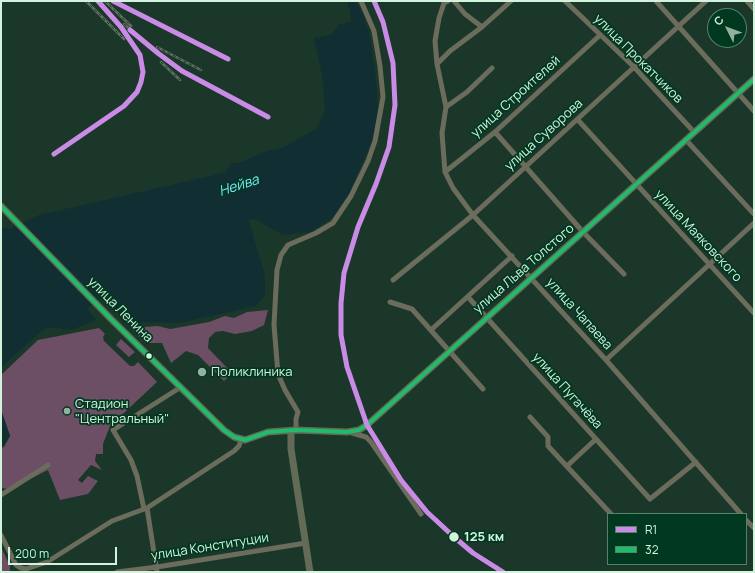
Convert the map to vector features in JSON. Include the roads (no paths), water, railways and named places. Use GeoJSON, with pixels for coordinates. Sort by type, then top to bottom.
{"type":"FeatureCollection","features":[{"type":"Feature","properties":{"kind":"main road","name":"улица Льва Толстого"},"geometry":{"type":"LineString","coordinates":[[294,430],[347,432],[359,430],[367,425],[754,79]]}},
{"type":"Feature","properties":{"kind":"main road","name":"улица Ленина"},"geometry":{"type":"LineString","coordinates":[[1,206],[111,319],[224,430],[241,440]]}},
{"type":"Feature","properties":{"kind":"main road"},"geometry":{"type":"LineString","coordinates":[[241,440],[268,432],[294,430],[291,449],[310,572]]}},
{"type":"Feature","properties":{"kind":"street"},"geometry":{"type":"LineString","coordinates":[[294,430],[298,412],[285,390],[278,374],[274,324],[277,270],[281,255],[288,245],[333,223],[351,196],[368,161],[375,141],[383,97],[380,66],[374,31],[361,1]]}},
{"type":"Feature","properties":{"kind":"street","name":"улица Чапаева"},"geometry":{"type":"LineString","coordinates":[[448,1],[444,3],[439,18],[435,41],[437,64],[446,108],[442,133],[445,172],[453,188],[473,215],[606,360],[740,513]]}},
{"type":"Feature","properties":{"kind":"street"},"geometry":{"type":"LineString","coordinates":[[454,1],[465,14],[482,27]]}},
{"type":"Feature","properties":{"kind":"street"},"geometry":{"type":"LineString","coordinates":[[437,64],[450,51],[482,27],[510,1]]}},
{"type":"Feature","properties":{"kind":"street","name":"улица Прокатчиков"},"geometry":{"type":"LineString","coordinates":[[565,1],[599,36],[605,39],[634,67],[694,132]]}},
{"type":"Feature","properties":{"kind":"street"},"geometry":{"type":"LineString","coordinates":[[656,1],[737,94],[754,111]]}},
{"type":"Feature","properties":{"kind":"street","name":"улица Суворова"},"geometry":{"type":"LineString","coordinates":[[393,280],[473,215],[578,120],[678,25],[706,1]]}},
{"type":"Feature","properties":{"kind":"street"},"geometry":{"type":"LineString","coordinates":[[747,1],[754,9]]}},
{"type":"Feature","properties":{"kind":"street","name":"улица Строителей"},"geometry":{"type":"LineString","coordinates":[[445,172],[495,132],[599,36]]}},
{"type":"Feature","properties":{"kind":"street"},"geometry":{"type":"LineString","coordinates":[[446,108],[467,92],[492,68]]}},
{"type":"Feature","properties":{"kind":"street","name":"улица Маяковского"},"geometry":{"type":"LineString","coordinates":[[578,120],[754,313]]}},
{"type":"Feature","properties":{"kind":"street"},"geometry":{"type":"LineString","coordinates":[[495,132],[583,232],[624,274]]}},
{"type":"Feature","properties":{"kind":"street"},"geometry":{"type":"LineString","coordinates":[[686,140],[754,214]]}},
{"type":"Feature","properties":{"kind":"street"},"geometry":{"type":"LineString","coordinates":[[606,360],[754,223]]}},
{"type":"Feature","properties":{"kind":"street"},"geometry":{"type":"LineString","coordinates":[[431,330],[512,256]]}},
{"type":"Feature","properties":{"kind":"street","name":"улица Пугачёва"},"geometry":{"type":"LineString","coordinates":[[468,297],[650,498],[696,462]]}},
{"type":"Feature","properties":{"kind":"street"},"geometry":{"type":"LineString","coordinates":[[390,302],[412,309],[482,389]]}},
{"type":"Feature","properties":{"kind":"street"},"geometry":{"type":"LineString","coordinates":[[157,570],[146,509],[137,476],[131,460],[113,430],[181,387]]}},
{"type":"Feature","properties":{"kind":"street"},"geometry":{"type":"LineString","coordinates":[[530,417],[548,437],[548,446],[610,513]]}},
{"type":"Feature","properties":{"kind":"street"},"geometry":{"type":"LineString","coordinates":[[347,432],[366,437],[371,442],[421,514]]}},
{"type":"Feature","properties":{"kind":"street"},"geometry":{"type":"LineString","coordinates":[[567,466],[596,439]]}},
{"type":"Feature","properties":{"kind":"street"},"geometry":{"type":"LineString","coordinates":[[1,535],[16,565],[26,569],[47,562],[112,521],[146,509],[234,451],[239,446],[241,440]]}},
{"type":"Feature","properties":{"kind":"street"},"geometry":{"type":"LineString","coordinates":[[1,495],[48,465]]}},
{"type":"Feature","properties":{"kind":"street","name":"улица Конституции"},"geometry":{"type":"LineString","coordinates":[[117,572],[157,570],[306,543]]}},
{"type":"Feature","properties":{"kind":"water","name":"Нейва"},"geometry":{"type":"Polygon","coordinates":[[[347,1],[355,1],[369,31],[378,106],[375,133],[348,196],[333,217],[310,232],[283,235],[257,220],[248,219],[265,275],[265,295],[256,306],[179,323],[142,322],[131,324],[102,297],[87,309],[96,320],[71,330],[46,327],[1,367],[1,228],[10,229],[39,215],[224,173],[232,163],[239,163],[267,151],[282,148],[317,128],[325,110],[323,80],[314,38],[331,35],[340,24],[350,22],[351,13],[347,1]]]}},
{"type":"Feature","properties":{"kind":"water"},"geometry":{"type":"Polygon","coordinates":[[[1,410],[10,436],[1,447],[1,410]]]}},
{"type":"Feature","properties":{"kind":"railway"},"geometry":{"type":"LineString","coordinates":[[86,1],[124,39]]}},
{"type":"Feature","properties":{"kind":"railway"},"geometry":{"type":"LineString","coordinates":[[54,154],[124,106],[137,92],[141,82],[143,72],[140,55],[121,27],[98,1]]}},
{"type":"Feature","properties":{"kind":"railway"},"geometry":{"type":"LineString","coordinates":[[105,1],[131,26]]}},
{"type":"Feature","properties":{"kind":"railway"},"geometry":{"type":"LineString","coordinates":[[113,1],[228,59]]}},
{"type":"Feature","properties":{"kind":"railway"},"geometry":{"type":"LineString","coordinates":[[124,24],[159,54],[182,71],[268,117]]}},
{"type":"Feature","properties":{"kind":"railway"},"geometry":{"type":"LineString","coordinates":[[157,47],[201,70]]}},
{"type":"Feature","properties":{"kind":"railway"},"geometry":{"type":"LineString","coordinates":[[161,62],[180,80]]}},
{"type":"Feature","properties":{"kind":"place","name":"Поликлиника"},"geometry":{"type":"Point","coordinates":[202,372]}},
{"type":"Feature","properties":{"kind":"place","name":"Стадион \"Центральный\""},"geometry":{"type":"Point","coordinates":[67,411]}},
{"type":"Feature","properties":{"kind":"place","name":"125 км"},"geometry":{"type":"Point","coordinates":[454,537]}}]}
